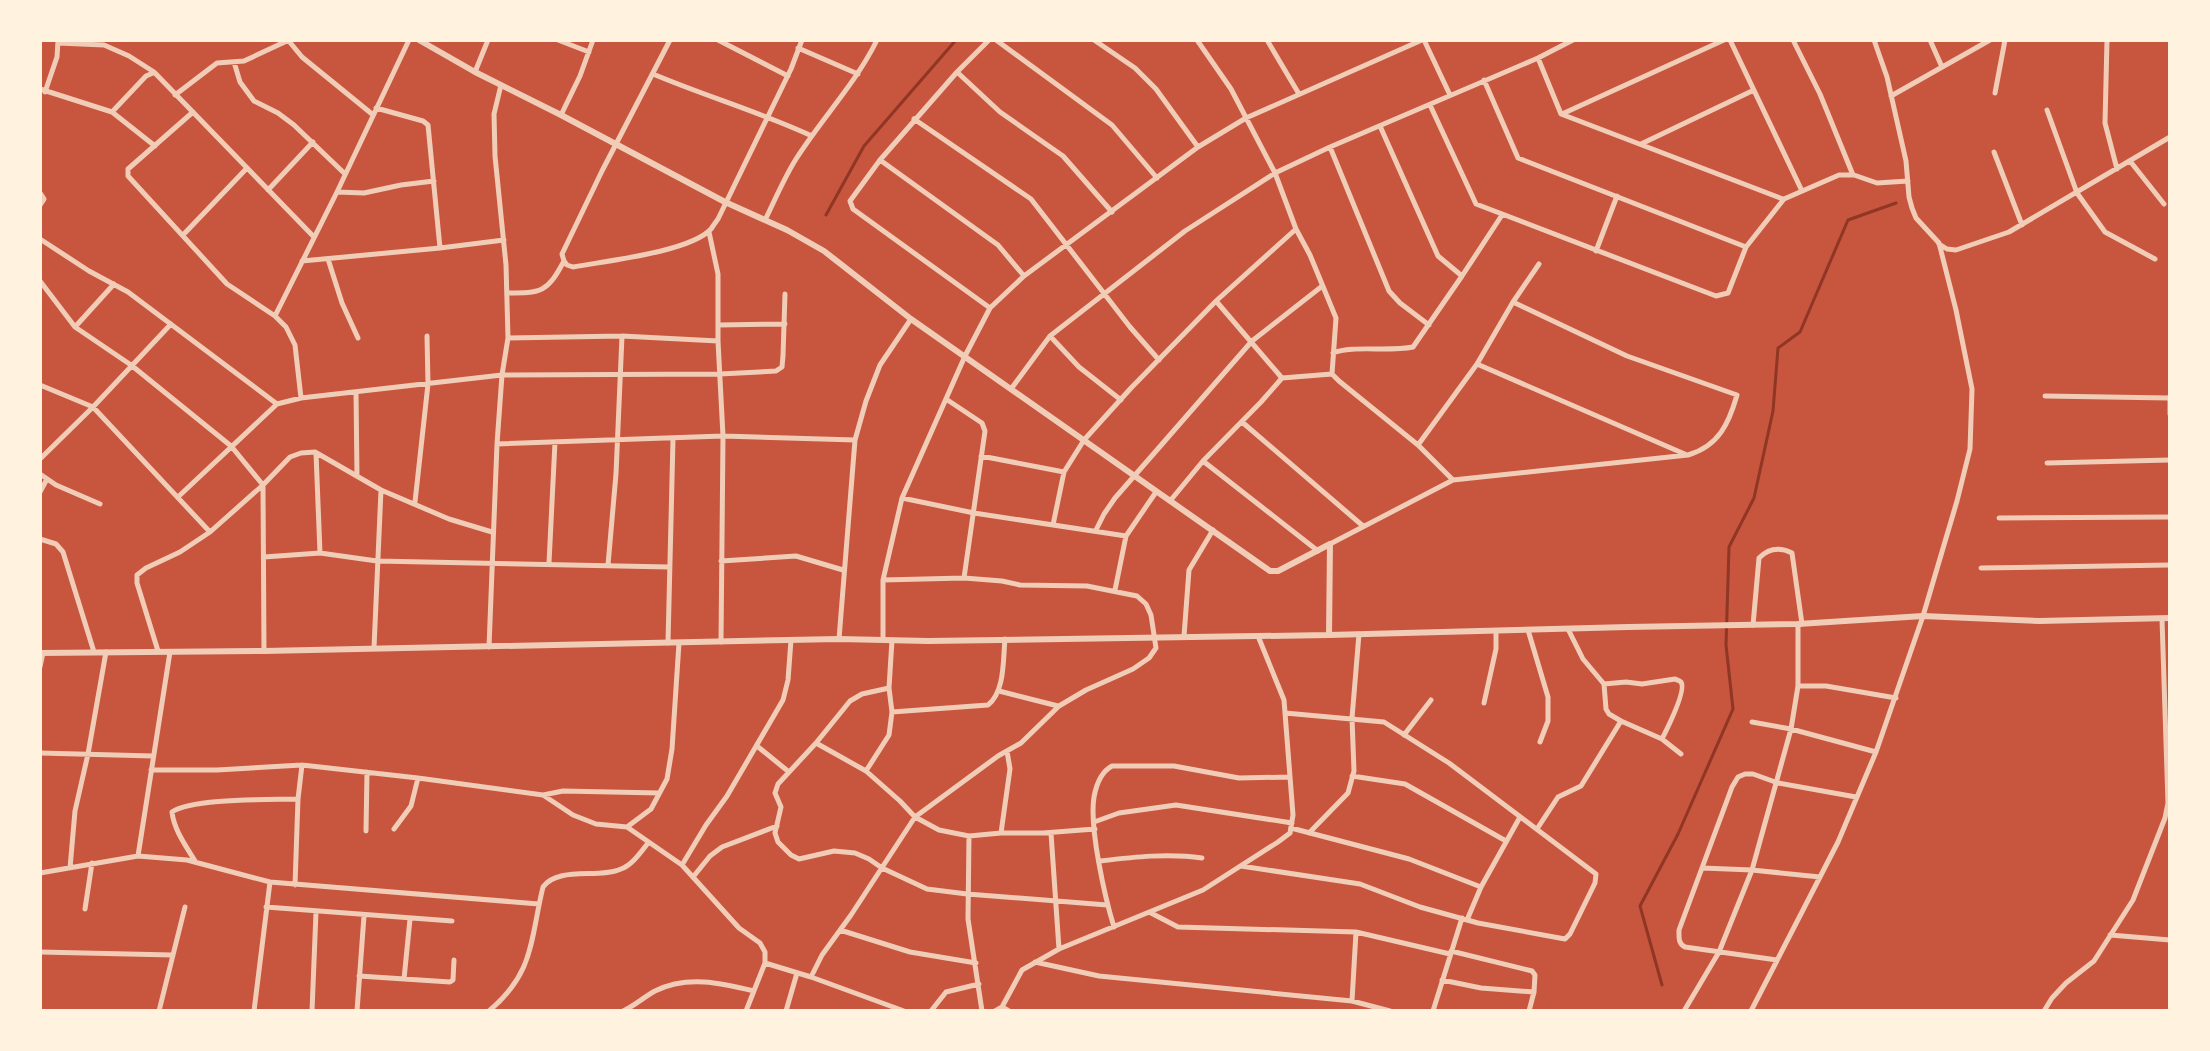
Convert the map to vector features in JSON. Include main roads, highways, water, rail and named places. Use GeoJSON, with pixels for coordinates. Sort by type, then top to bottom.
{"type":"FeatureCollection","features":[{"type":"Feature","properties":{"kind":"waterway"},"geometry":{"type":"LineString","coordinates":[[826,215],[864,146],[956,40]]}},
{"type":"Feature","properties":{"kind":"waterway"},"geometry":{"type":"LineString","coordinates":[[1662,985],[1640,906],[1678,834],[1733,709],[1726,645],[1729,547],[1754,498],[1773,411],[1778,348],[1800,332],[1848,220],[1896,203]]}}]}
